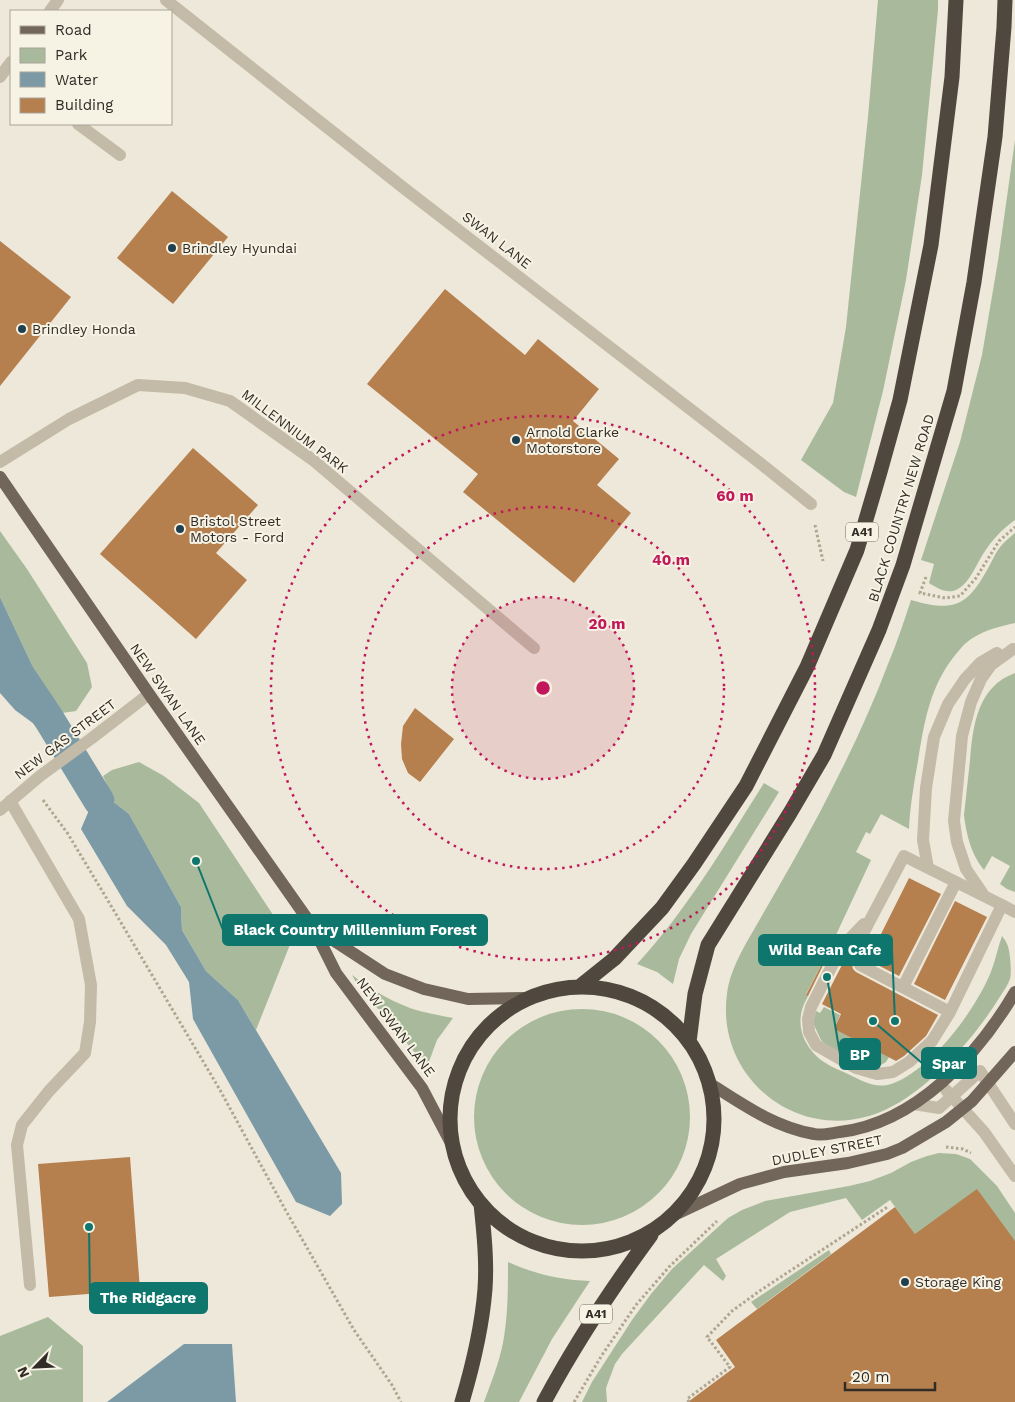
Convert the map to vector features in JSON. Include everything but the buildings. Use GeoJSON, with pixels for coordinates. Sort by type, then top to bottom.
{"type":"FeatureCollection","features":[{"type":"Feature","properties":{"kind":"highway","name":"A41"},"geometry":{"type":"LineString","coordinates":[[579,987],[614,959],[662,908],[746,786],[807,667],[856,550],[900,400],[931,245],[952,77],[956,0]]}},
{"type":"Feature","properties":{"kind":"highway","name":"BLACK COUNTRY NEW ROAD"},"geometry":{"type":"LineString","coordinates":[[689,1042],[695,994],[708,945],[824,755],[879,630],[905,558],[954,390],[974,282],[995,137],[1004,27],[1004,0]]}},
{"type":"Feature","properties":{"kind":"highway"},"geometry":{"type":"LineString","coordinates":[[579,987],[608,990],[640,1001],[672,1023],[689,1042],[701,1061],[713,1101],[713,1138],[709,1156],[696,1187],[687,1200],[674,1215],[655,1230],[638,1239],[611,1248],[584,1252],[547,1247],[508,1229],[482,1204],[465,1181],[453,1147],[450,1127],[451,1107],[456,1080],[464,1060],[484,1030],[512,1007],[529,998],[552,991],[579,987]]}},
{"type":"Feature","properties":{"kind":"highway"},"geometry":{"type":"LineString","coordinates":[[462,1402],[474,1363],[485,1289],[486,1251],[482,1204]]}},
{"type":"Feature","properties":{"kind":"highway","name":"A41"},"geometry":{"type":"LineString","coordinates":[[544,1402],[582,1337],[625,1271],[655,1230]]}},
{"type":"Feature","properties":{"kind":"main road","name":"NEW SWAN LANE"},"geometry":{"type":"LineString","coordinates":[[0,477],[149,694],[313,926],[336,973],[422,1088],[453,1147]]}},
{"type":"Feature","properties":{"kind":"main road","name":"NEW SWAN LANE"},"geometry":{"type":"LineString","coordinates":[[313,926],[386,974],[424,989],[468,999],[529,998]]}},
{"type":"Feature","properties":{"kind":"main road","name":"DUDLEY STREET"},"geometry":{"type":"LineString","coordinates":[[709,1083],[781,1126],[816,1135],[856,1130],[872,1125],[914,1104],[940,1083],[981,1043],[1015,992]]}},
{"type":"Feature","properties":{"kind":"main road","name":"DUDLEY STREET"},"geometry":{"type":"LineString","coordinates":[[674,1215],[740,1184],[784,1172],[848,1163],[887,1154],[922,1137],[946,1122],[972,1101],[1015,1052]]}},
{"type":"Feature","properties":{"kind":"street","name":"SWAN LANE"},"geometry":{"type":"LineString","coordinates":[[166,0],[405,189],[811,504]]}},
{"type":"Feature","properties":{"kind":"street"},"geometry":{"type":"LineString","coordinates":[[79,125],[120,155]]}},
{"type":"Feature","properties":{"kind":"street","name":"MILLENNIUM PARK"},"geometry":{"type":"LineString","coordinates":[[0,462],[69,419],[138,385],[185,388],[230,400],[313,460],[534,648]]}},
{"type":"Feature","properties":{"kind":"street"},"geometry":{"type":"LineString","coordinates":[[928,868],[923,840],[926,788],[934,737],[948,704],[965,679],[980,663],[998,653],[1014,649]]}},
{"type":"Feature","properties":{"kind":"street"},"geometry":{"type":"LineString","coordinates":[[985,896],[966,869],[955,828],[954,821],[962,736],[971,702],[981,679],[991,664],[1014,649]]}},
{"type":"Feature","properties":{"kind":"street","name":"NEW GAS STREET"},"geometry":{"type":"LineString","coordinates":[[0,810],[36,779],[149,694]]}},
{"type":"Feature","properties":{"kind":"street"},"geometry":{"type":"LineString","coordinates":[[10,801],[79,919],[91,985],[90,1022],[85,1053],[49,1090],[22,1125],[16,1145],[30,1285]]}},
{"type":"Feature","properties":{"kind":"street"},"geometry":{"type":"LineString","coordinates":[[950,1012],[860,965],[858,943],[904,856],[1015,912]]}},
{"type":"Feature","properties":{"kind":"street"},"geometry":{"type":"LineString","coordinates":[[903,987],[956,882]]}},
{"type":"Feature","properties":{"kind":"street"},"geometry":{"type":"LineString","coordinates":[[872,916],[840,948],[811,1007],[808,1019],[809,1032],[816,1045],[856,1068],[877,1074],[893,1072],[909,1062],[932,1040],[950,1012],[1002,905]]}},
{"type":"Feature","properties":{"kind":"street"},"geometry":{"type":"LineString","coordinates":[[914,1104],[939,1108],[980,1071],[1015,1124]]}},
{"type":"Feature","properties":{"kind":"street"},"geometry":{"type":"LineString","coordinates":[[940,1083],[984,1132],[1015,1176]]}},
{"type":"Feature","properties":{"kind":"path"},"geometry":{"type":"LineString","coordinates":[[811,504],[823,561]]}},
{"type":"Feature","properties":{"kind":"path"},"geometry":{"type":"LineString","coordinates":[[927,574],[920,593],[945,598],[960,596],[976,578],[999,541],[1015,527]]}},
{"type":"Feature","properties":{"kind":"path"},"geometry":{"type":"LineString","coordinates":[[36,779],[220,1090],[354,1330],[392,1385],[401,1402]]}},
{"type":"Feature","properties":{"kind":"path"},"geometry":{"type":"LineString","coordinates":[[945,1147],[963,1149],[972,1154]]}},
{"type":"Feature","properties":{"kind":"path"},"geometry":{"type":"LineString","coordinates":[[689,1402],[687,1399],[730,1367],[707,1337],[732,1311],[889,1206]]}},
{"type":"Feature","properties":{"kind":"path"},"geometry":{"type":"LineString","coordinates":[[574,1402],[602,1355],[636,1305],[668,1266],[722,1216]]}},
{"type":"Feature","properties":{"kind":"green space"},"geometry":{"type":"Polygon","coordinates":[[[878,0],[938,0],[938,10],[922,175],[906,280],[883,391],[856,497],[844,492],[801,460],[833,403],[846,327],[878,0]]]}},
{"type":"Feature","properties":{"kind":"green space"},"geometry":{"type":"Polygon","coordinates":[[[1015,140],[1015,520],[990,544],[966,582],[954,591],[947,591],[929,583],[934,564],[921,560],[960,442],[982,355],[998,261],[1015,140]]]}},
{"type":"Feature","properties":{"kind":"green space"},"geometry":{"type":"Polygon","coordinates":[[[0,531],[27,569],[87,663],[92,687],[76,711],[55,714],[0,597],[0,531]]]}},
{"type":"Feature","properties":{"kind":"green space"},"geometry":{"type":"Polygon","coordinates":[[[1015,533],[1015,623],[989,630],[971,639],[956,654],[940,678],[934,691],[923,733],[912,795],[909,829],[881,814],[870,834],[866,832],[856,852],[871,860],[806,994],[808,996],[803,1006],[801,1018],[802,1033],[808,1046],[827,1064],[869,1084],[879,1086],[891,1084],[922,1066],[937,1052],[964,1019],[976,1001],[992,969],[1002,936],[1007,943],[1009,951],[1011,976],[986,1018],[957,1053],[928,1082],[894,1106],[869,1116],[840,1121],[812,1118],[787,1109],[765,1094],[747,1074],[734,1050],[727,1023],[727,994],[732,973],[742,951],[829,794],[865,721],[911,600],[937,606],[948,606],[965,599],[980,582],[999,549],[1015,533]]]}},
{"type":"Feature","properties":{"kind":"green space"},"geometry":{"type":"Polygon","coordinates":[[[1015,673],[1015,892],[1000,884],[1010,866],[992,856],[984,870],[979,864],[970,844],[964,815],[973,734],[979,709],[992,688],[1002,679],[1015,673]]]}},
{"type":"Feature","properties":{"kind":"green space"},"geometry":{"type":"Polygon","coordinates":[[[139,762],[164,776],[199,803],[291,942],[256,1030],[238,1000],[206,971],[182,930],[181,907],[129,814],[115,803],[103,776],[112,770],[139,762]]]}},
{"type":"Feature","properties":{"kind":"green space"},"geometry":{"type":"Polygon","coordinates":[[[764,783],[779,792],[691,934],[679,959],[673,984],[657,972],[637,964],[689,899],[764,783]]]}},
{"type":"Feature","properties":{"kind":"green space"},"geometry":{"type":"Polygon","coordinates":[[[352,975],[380,994],[402,1005],[453,1018],[437,1040],[427,1067],[357,984],[352,975]]]}},
{"type":"Feature","properties":{"kind":"green space"},"geometry":{"type":"Polygon","coordinates":[[[824,1007],[840,1015],[834,1029],[889,1057],[886,1062],[881,1065],[868,1067],[827,1046],[821,1040],[813,1023],[816,1011],[820,1013],[824,1007]]]}},
{"type":"Feature","properties":{"kind":"green space"},"geometry":{"type":"Polygon","coordinates":[[[571,1009],[593,1009],[623,1017],[642,1027],[659,1040],[672,1057],[682,1076],[690,1106],[690,1128],[682,1158],[672,1177],[659,1194],[642,1207],[613,1221],[593,1225],[571,1225],[551,1221],[531,1212],[513,1201],[498,1186],[478,1148],[474,1128],[474,1106],[478,1086],[487,1066],[498,1048],[513,1033],[551,1013],[571,1009]]]}},
{"type":"Feature","properties":{"kind":"green space"},"geometry":{"type":"Polygon","coordinates":[[[939,1153],[956,1154],[970,1159],[997,1186],[1015,1213],[1015,1241],[915,1234],[890,1200],[862,1220],[846,1198],[790,1212],[716,1259],[726,1276],[723,1281],[704,1265],[622,1354],[615,1364],[606,1388],[607,1402],[582,1402],[592,1382],[651,1294],[672,1269],[728,1218],[765,1201],[870,1181],[891,1173],[911,1162],[939,1153]]]}},
{"type":"Feature","properties":{"kind":"green space"},"geometry":{"type":"Polygon","coordinates":[[[829,1250],[831,1254],[757,1309],[751,1302],[829,1250]]]}},
{"type":"Feature","properties":{"kind":"green space"},"geometry":{"type":"Polygon","coordinates":[[[508,1262],[548,1276],[590,1281],[552,1339],[519,1402],[484,1402],[497,1365],[505,1333],[508,1262]]]}},
{"type":"Feature","properties":{"kind":"green space"},"geometry":{"type":"Polygon","coordinates":[[[48,1317],[83,1346],[83,1402],[0,1402],[0,1336],[48,1317]]]}},
{"type":"Feature","properties":{"kind":"water"},"geometry":{"type":"Polygon","coordinates":[[[0,597],[55,714],[41,729],[15,710],[0,693],[0,597]]]}},
{"type":"Feature","properties":{"kind":"water"},"geometry":{"type":"Polygon","coordinates":[[[115,803],[129,814],[181,907],[182,930],[206,971],[238,1000],[341,1173],[342,1204],[330,1216],[296,1202],[193,1019],[189,982],[166,945],[127,906],[81,829],[90,808],[115,803]]]}},
{"type":"Feature","properties":{"kind":"water"},"geometry":{"type":"Polygon","coordinates":[[[184,1344],[232,1344],[236,1402],[107,1402],[184,1344]]]}},
{"type":"Feature","properties":{"kind":"waterway"},"geometry":{"type":"LineString","coordinates":[[0,646],[49,719],[99,801]]}},
{"type":"Feature","properties":{"kind":"place","name":"Brindley Hyundai"},"geometry":{"type":"Point","coordinates":[172,248]}},
{"type":"Feature","properties":{"kind":"place","name":"Brindley Honda"},"geometry":{"type":"Point","coordinates":[22,329]}},
{"type":"Feature","properties":{"kind":"place","name":"Arnold Clarke Motorstore"},"geometry":{"type":"Point","coordinates":[516,440]}},
{"type":"Feature","properties":{"kind":"place","name":"Bristol Street Motors - Ford"},"geometry":{"type":"Point","coordinates":[180,529]}},
{"type":"Feature","properties":{"kind":"place","name":"Black Country Millennium Forest"},"geometry":{"type":"Point","coordinates":[196,861]}},
{"type":"Feature","properties":{"kind":"place","name":"BP"},"geometry":{"type":"Point","coordinates":[827,977]}},
{"type":"Feature","properties":{"kind":"place","name":"Spar"},"geometry":{"type":"Point","coordinates":[873,1021]}},
{"type":"Feature","properties":{"kind":"place","name":"Wild Bean Cafe"},"geometry":{"type":"Point","coordinates":[895,1021]}},
{"type":"Feature","properties":{"kind":"place","name":"The Ridgacre"},"geometry":{"type":"Point","coordinates":[89,1227]}},
{"type":"Feature","properties":{"kind":"place","name":"Storage King"},"geometry":{"type":"Point","coordinates":[905,1282]}}]}
